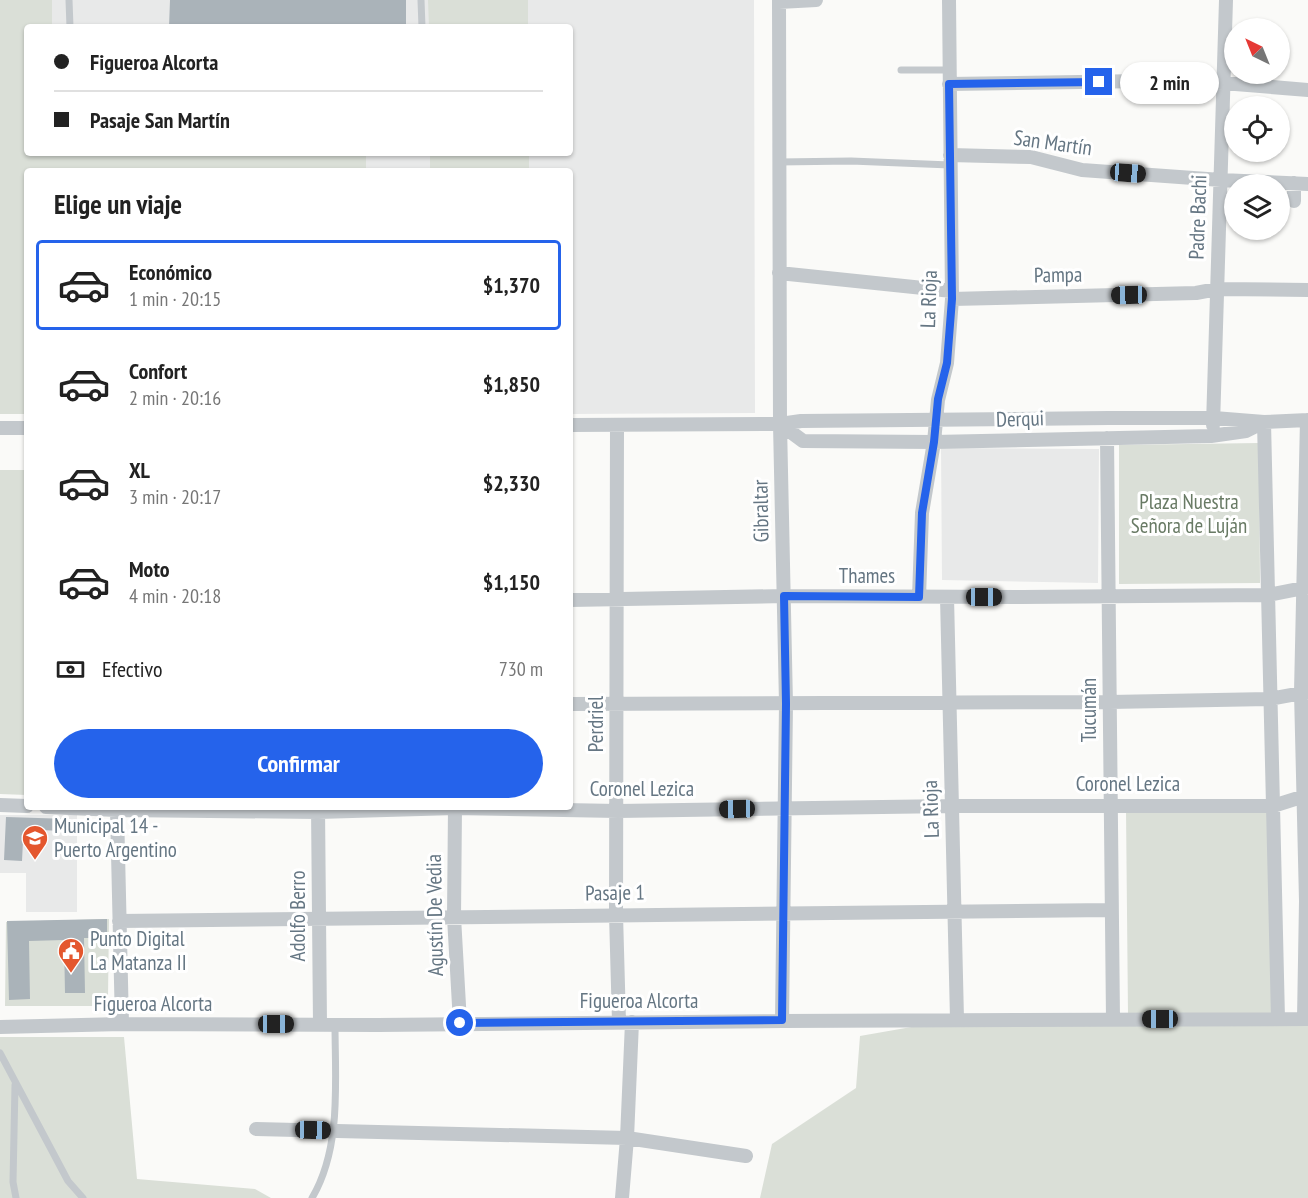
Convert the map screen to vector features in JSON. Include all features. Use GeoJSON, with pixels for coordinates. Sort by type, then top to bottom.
{"type":"FeatureCollection","features":[{"type":"Feature","properties":{"kind":"street"},"geometry":{"type":"LineString","coordinates":[[779,1],[816,0]]}},
{"type":"Feature","properties":{"kind":"street","name":"La Rioja"},"geometry":{"type":"LineString","coordinates":[[919,597],[922,513],[934,442],[938,399],[947,363],[952,295],[949,0]]}},
{"type":"Feature","properties":{"kind":"street","name":"Padre Bachi"},"geometry":{"type":"LineString","coordinates":[[1211,436],[1214,418],[1226,0]]}},
{"type":"Feature","properties":{"kind":"street","name":"Gibraltar"},"geometry":{"type":"LineString","coordinates":[[779,1],[780,424],[786,704],[782,1020]]}},
{"type":"Feature","properties":{"kind":"street"},"geometry":{"type":"LineString","coordinates":[[948,77],[1223,83],[1307,89]]}},
{"type":"Feature","properties":{"kind":"street","name":"San Martín"},"geometry":{"type":"LineString","coordinates":[[950,160],[1031,157],[1082,170],[1221,180],[1308,183]]}},
{"type":"Feature","properties":{"kind":"street"},"geometry":{"type":"LineString","coordinates":[[1294,183],[1294,201]]}},
{"type":"Feature","properties":{"kind":"street","name":"Pampa"},"geometry":{"type":"LineString","coordinates":[[779,273],[952,295],[1196,294],[1217,289],[1308,290]]}},
{"type":"Feature","properties":{"kind":"street","name":"Derqui"},"geometry":{"type":"LineString","coordinates":[[573,425],[1214,418],[1264,422],[1307,420]]}},
{"type":"Feature","properties":{"kind":"street"},"geometry":{"type":"LineString","coordinates":[[1306,1019],[1307,420]]}},
{"type":"Feature","properties":{"kind":"street"},"geometry":{"type":"LineString","coordinates":[[1264,422],[1278,1019]]}},
{"type":"Feature","properties":{"kind":"street","name":"Derqui"},"geometry":{"type":"LineString","coordinates":[[780,424],[803,441],[934,442],[1211,436],[1246,431],[1264,422]]}},
{"type":"Feature","properties":{"kind":"street","name":"Perdriel"},"geometry":{"type":"LineString","coordinates":[[617,425],[616,914],[625,1022],[627,1138],[622,1198]]}},
{"type":"Feature","properties":{"kind":"street"},"geometry":{"type":"LineString","coordinates":[[0,428],[24,428]]}},
{"type":"Feature","properties":{"kind":"street","name":"Tucumán"},"geometry":{"type":"LineString","coordinates":[[1107,438],[1113,1019]]}},
{"type":"Feature","properties":{"kind":"street","name":"Thames"},"geometry":{"type":"LineString","coordinates":[[573,600],[784,596],[1268,595],[1306,587]]}},
{"type":"Feature","properties":{"kind":"street","name":"La Rioja"},"geometry":{"type":"LineString","coordinates":[[947,597],[957,1020]]}},
{"type":"Feature","properties":{"kind":"street"},"geometry":{"type":"LineString","coordinates":[[573,704],[1110,702],[1269,699],[1305,692]]}},
{"type":"Feature","properties":{"kind":"street","name":"Coronel Lezica"},"geometry":{"type":"LineString","coordinates":[[564,810],[1110,804],[1273,806],[1306,795]]}},
{"type":"Feature","properties":{"kind":"street"},"geometry":{"type":"LineString","coordinates":[[0,805],[24,806]]}},
{"type":"Feature","properties":{"kind":"street"},"geometry":{"type":"LineString","coordinates":[[117,810],[122,1024]]}},
{"type":"Feature","properties":{"kind":"street","name":"Coronel Lezica"},"geometry":{"type":"LineString","coordinates":[[117,810],[318,810]]}},
{"type":"Feature","properties":{"kind":"street","name":"Adolfo Berro"},"geometry":{"type":"LineString","coordinates":[[318,810],[320,1024]]}},
{"type":"Feature","properties":{"kind":"street","name":"Agustín De Vedia"},"geometry":{"type":"LineString","coordinates":[[455,810],[454,916],[460,1023]]}},
{"type":"Feature","properties":{"kind":"street","name":"Pasaje 1"},"geometry":{"type":"LineString","coordinates":[[119,921],[1111,910]]}},
{"type":"Feature","properties":{"kind":"street","name":"Figueroa Alcorta"},"geometry":{"type":"LineString","coordinates":[[0,1027],[122,1024],[1306,1019]]}},
{"type":"Feature","properties":{"kind":"street"},"geometry":{"type":"LineString","coordinates":[[256,1129],[627,1138],[746,1156]]}},
{"type":"Feature","properties":{"kind":"lane"},"geometry":{"type":"LineString","coordinates":[[69,0],[70,24]]}},
{"type":"Feature","properties":{"kind":"lane"},"geometry":{"type":"LineString","coordinates":[[421,0],[422,24]]}},
{"type":"Feature","properties":{"kind":"lane"},"geometry":{"type":"LineString","coordinates":[[901,70],[948,77]]}},
{"type":"Feature","properties":{"kind":"lane"},"geometry":{"type":"LineString","coordinates":[[779,162],[950,160]]}},
{"type":"Feature","properties":{"kind":"lane"},"geometry":{"type":"LineString","coordinates":[[312,1198],[319,1185],[334,1119],[335,1024]]}},
{"type":"Feature","properties":{"kind":"lane"},"geometry":{"type":"LineString","coordinates":[[0,1053],[68,1181],[84,1198]]}},
{"type":"Feature","properties":{"kind":"lane"},"geometry":{"type":"LineString","coordinates":[[15,1082],[13,1182],[16,1198]]}},
{"type":"Feature","properties":{"kind":"shaded area"},"geometry":{"type":"Polygon","coordinates":[[[0,0],[754,0],[755,413],[573,414],[573,168],[24,168],[24,414],[0,414],[0,0]]]}},
{"type":"Feature","properties":{"kind":"shaded area"},"geometry":{"type":"Polygon","coordinates":[[[941,448],[1099,449],[1098,583],[942,580],[941,448]]]}},
{"type":"Feature","properties":{"kind":"shaded area"},"geometry":{"type":"Polygon","coordinates":[[[0,815],[77,815],[77,912],[26,912],[26,873],[0,873],[0,815]]]}},
{"type":"Feature","properties":{"kind":"green space"},"geometry":{"type":"Polygon","coordinates":[[[0,0],[52,0],[52,24],[24,24],[24,156],[366,156],[366,168],[24,168],[24,414],[0,414],[0,0]]]}},
{"type":"Feature","properties":{"kind":"green space"},"geometry":{"type":"Polygon","coordinates":[[[428,0],[528,0],[528,24],[429,24],[428,0]]]}},
{"type":"Feature","properties":{"kind":"green space"},"geometry":{"type":"Polygon","coordinates":[[[430,156],[529,156],[529,168],[430,168],[430,156]]]}},
{"type":"Feature","properties":{"kind":"green space","name":"Plaza Nuestra Señora de Luján"},"geometry":{"type":"Polygon","coordinates":[[[1259,443],[1260,583],[1119,584],[1119,445],[1259,443]]]}},
{"type":"Feature","properties":{"kind":"green space"},"geometry":{"type":"Polygon","coordinates":[[[0,470],[24,470],[24,795],[0,794],[0,470]]]}},
{"type":"Feature","properties":{"kind":"green space"},"geometry":{"type":"Polygon","coordinates":[[[1271,808],[1273,1013],[1128,1015],[1126,810],[1271,808]]]}},
{"type":"Feature","properties":{"kind":"green space"},"geometry":{"type":"Polygon","coordinates":[[[109,919],[108,997],[100,1006],[5,1006],[6,922],[109,919]]]}},
{"type":"Feature","properties":{"kind":"green space"},"geometry":{"type":"Polygon","coordinates":[[[957,1019],[1308,1019],[1308,1198],[760,1198],[772,1144],[856,1088],[860,1036],[957,1019]]]}},
{"type":"Feature","properties":{"kind":"green space"},"geometry":{"type":"Polygon","coordinates":[[[0,1037],[124,1037],[137,1179],[255,1189],[271,1198],[0,1198],[0,1037]]]}},
{"type":"Feature","properties":{"kind":"building"},"geometry":{"type":"Polygon","coordinates":[[[170,0],[406,0],[406,24],[169,24],[170,0]]]}},
{"type":"Feature","properties":{"kind":"building"},"geometry":{"type":"Polygon","coordinates":[[[6,817],[70,819],[69,831],[36,830],[35,841],[23,841],[22,861],[4,860],[6,817]]]}},
{"type":"Feature","properties":{"kind":"building"},"geometry":{"type":"Polygon","coordinates":[[[107,919],[107,938],[84,938],[85,993],[65,993],[64,940],[29,941],[30,999],[9,1000],[7,921],[107,919]]]}},
{"type":"Feature","properties":{"kind":"place","name":"Municipal 14 - Puerto Argentino"},"geometry":{"type":"Point","coordinates":[35,861]}},
{"type":"Feature","properties":{"kind":"place","name":"Punto Digital La Matanza II"},"geometry":{"type":"Point","coordinates":[71,974]}},
{"type":"Feature","properties":{"kind":"route"},"geometry":{"type":"LineString","coordinates":[[460,1023],[782,1020],[786,704],[784,596],[919,597],[922,513],[934,442],[938,399],[947,363],[952,299],[949,84],[1099,82]]}}]}
